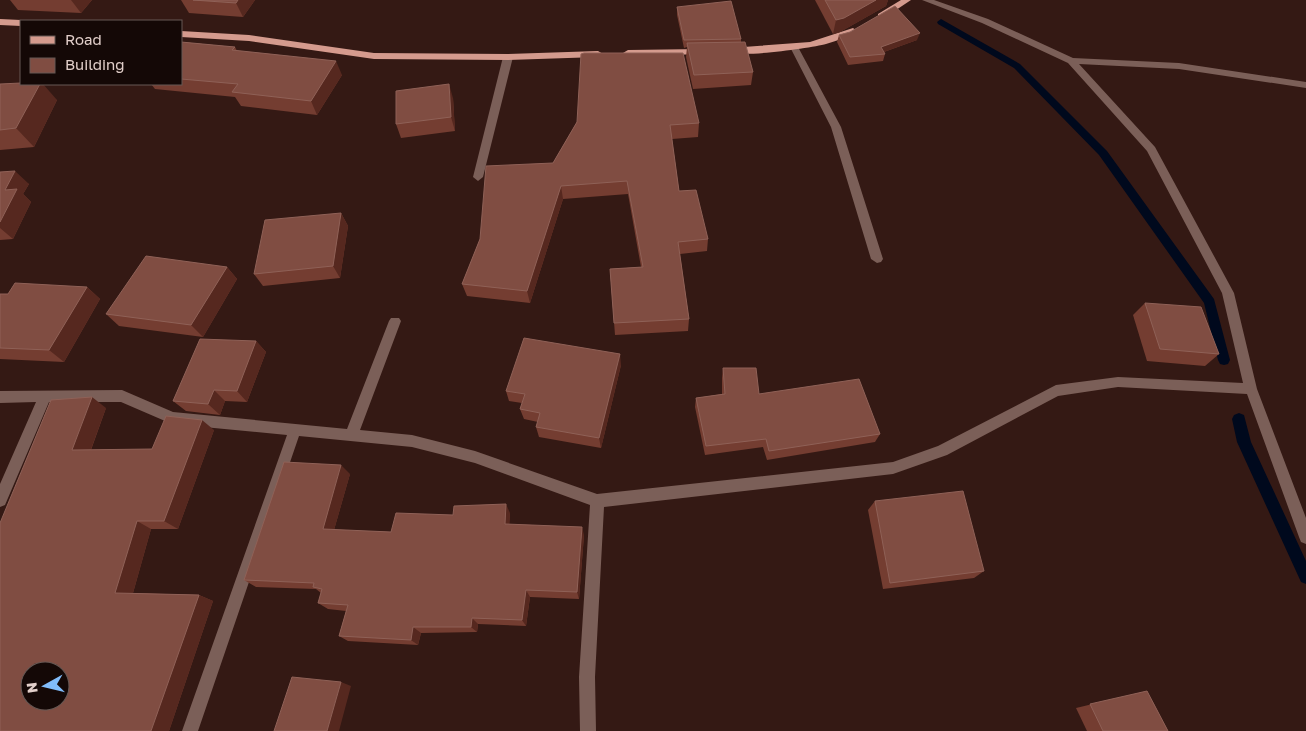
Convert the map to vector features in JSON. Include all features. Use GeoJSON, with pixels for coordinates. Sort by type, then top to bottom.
{"type":"FeatureCollection","features":[{"type":"Feature","properties":{"kind":"main road"},"geometry":{"type":"LineString","coordinates":[[874,20],[907,0]]}},
{"type":"Feature","properties":{"kind":"main road"},"geometry":{"type":"LineString","coordinates":[[0,22],[20,23]]}},
{"type":"Feature","properties":{"kind":"main road"},"geometry":{"type":"LineString","coordinates":[[718,51],[794,47],[844,36],[859,28]]}},
{"type":"Feature","properties":{"kind":"main road"},"geometry":{"type":"LineString","coordinates":[[182,34],[249,38],[374,56],[508,57],[708,52]]}},
{"type":"Feature","properties":{"kind":"street"},"geometry":{"type":"LineString","coordinates":[[926,0],[985,21],[1071,61],[1179,66],[1306,85]]}},
{"type":"Feature","properties":{"kind":"street"},"geometry":{"type":"LineString","coordinates":[[794,47],[836,128],[878,259]]}},
{"type":"Feature","properties":{"kind":"street"},"geometry":{"type":"LineString","coordinates":[[478,177],[508,57]]}},
{"type":"Feature","properties":{"kind":"street"},"geometry":{"type":"LineString","coordinates":[[1071,61],[1151,149],[1228,293],[1251,389],[1306,537]]}},
{"type":"Feature","properties":{"kind":"street"},"geometry":{"type":"LineString","coordinates":[[352,434],[395,322]]}},
{"type":"Feature","properties":{"kind":"street"},"geometry":{"type":"LineString","coordinates":[[0,397],[122,396],[172,418],[412,441],[475,458],[598,501],[892,468],[942,451],[1056,392],[1118,382],[1251,389]]}},
{"type":"Feature","properties":{"kind":"street"},"geometry":{"type":"LineString","coordinates":[[0,500],[44,398]]}},
{"type":"Feature","properties":{"kind":"street"},"geometry":{"type":"LineString","coordinates":[[190,731],[295,430]]}},
{"type":"Feature","properties":{"kind":"street"},"geometry":{"type":"LineString","coordinates":[[588,731],[587,677],[598,501]]}},
{"type":"Feature","properties":{"kind":"building"},"geometry":{"type":"Polygon","coordinates":[[[193,0],[238,0],[236,3],[193,0]]]}},
{"type":"Feature","properties":{"kind":"building"},"geometry":{"type":"Polygon","coordinates":[[[825,0],[876,0],[844,18],[836,20],[825,0]]]}},
{"type":"Feature","properties":{"kind":"building"},"geometry":{"type":"Polygon","coordinates":[[[731,1],[741,39],[684,40],[677,7],[731,1]]]}},
{"type":"Feature","properties":{"kind":"building"},"geometry":{"type":"Polygon","coordinates":[[[895,6],[920,33],[881,47],[885,54],[850,57],[839,35],[850,32],[895,6]]]}},
{"type":"Feature","properties":{"kind":"building"},"geometry":{"type":"Polygon","coordinates":[[[182,42],[235,47],[232,50],[336,61],[311,101],[232,92],[238,84],[182,79],[182,42]]]}},
{"type":"Feature","properties":{"kind":"building"},"geometry":{"type":"Polygon","coordinates":[[[745,42],[753,72],[694,75],[687,43],[745,42]]]}},
{"type":"Feature","properties":{"kind":"building"},"geometry":{"type":"Polygon","coordinates":[[[683,53],[699,123],[670,125],[679,191],[696,190],[708,239],[678,242],[689,319],[614,323],[610,269],[643,267],[627,181],[561,186],[527,291],[462,284],[480,239],[486,166],[553,163],[577,122],[581,54],[683,53]]]}},
{"type":"Feature","properties":{"kind":"building"},"geometry":{"type":"Polygon","coordinates":[[[0,84],[39,85],[16,128],[0,130],[0,84]]]}},
{"type":"Feature","properties":{"kind":"building"},"geometry":{"type":"Polygon","coordinates":[[[449,84],[451,117],[396,124],[396,91],[449,84]]]}},
{"type":"Feature","properties":{"kind":"building"},"geometry":{"type":"Polygon","coordinates":[[[15,171],[5,190],[17,189],[0,222],[0,172],[15,171]]]}},
{"type":"Feature","properties":{"kind":"building"},"geometry":{"type":"Polygon","coordinates":[[[341,213],[333,266],[254,274],[265,220],[341,213]]]}},
{"type":"Feature","properties":{"kind":"building"},"geometry":{"type":"Polygon","coordinates":[[[146,256],[227,267],[191,325],[106,314],[146,256]]]}},
{"type":"Feature","properties":{"kind":"building"},"geometry":{"type":"Polygon","coordinates":[[[15,283],[87,287],[49,350],[0,348],[0,294],[8,294],[15,283]]]}},
{"type":"Feature","properties":{"kind":"building"},"geometry":{"type":"Polygon","coordinates":[[[1145,303],[1201,307],[1219,354],[1160,349],[1145,303]]]}},
{"type":"Feature","properties":{"kind":"building"},"geometry":{"type":"Polygon","coordinates":[[[524,338],[620,354],[599,438],[536,427],[540,413],[520,409],[525,394],[506,391],[524,338]]]}},
{"type":"Feature","properties":{"kind":"building"},"geometry":{"type":"Polygon","coordinates":[[[200,339],[256,341],[237,391],[214,390],[208,404],[173,401],[200,339]]]}},
{"type":"Feature","properties":{"kind":"building"},"geometry":{"type":"Polygon","coordinates":[[[723,368],[756,368],[759,394],[859,379],[880,434],[769,451],[766,439],[706,446],[696,398],[725,394],[723,368]]]}},
{"type":"Feature","properties":{"kind":"building"},"geometry":{"type":"Polygon","coordinates":[[[92,397],[72,450],[152,449],[166,416],[202,420],[164,521],[137,521],[115,593],[199,595],[151,731],[0,731],[0,523],[51,400],[92,397]]]}},
{"type":"Feature","properties":{"kind":"building"},"geometry":{"type":"Polygon","coordinates":[[[284,462],[341,465],[323,529],[391,532],[396,513],[453,515],[454,506],[506,504],[505,524],[582,527],[577,592],[526,590],[522,620],[472,618],[471,627],[413,627],[411,640],[339,636],[348,605],[318,603],[322,589],[313,587],[314,583],[244,580],[284,462]]]}},
{"type":"Feature","properties":{"kind":"building"},"geometry":{"type":"Polygon","coordinates":[[[963,491],[984,571],[890,583],[875,501],[963,491]]]}},
{"type":"Feature","properties":{"kind":"building"},"geometry":{"type":"Polygon","coordinates":[[[292,677],[341,682],[327,731],[274,731],[292,677]]]}},
{"type":"Feature","properties":{"kind":"building"},"geometry":{"type":"Polygon","coordinates":[[[1147,691],[1168,731],[1103,731],[1090,704],[1147,691]]]}},
{"type":"Feature","properties":{"kind":"waterway"},"geometry":{"type":"LineString","coordinates":[[941,22],[1017,66],[1103,153],[1210,302],[1224,360]]}},
{"type":"Feature","properties":{"kind":"waterway"},"geometry":{"type":"LineString","coordinates":[[1239,419],[1244,442],[1306,577]]}}]}
